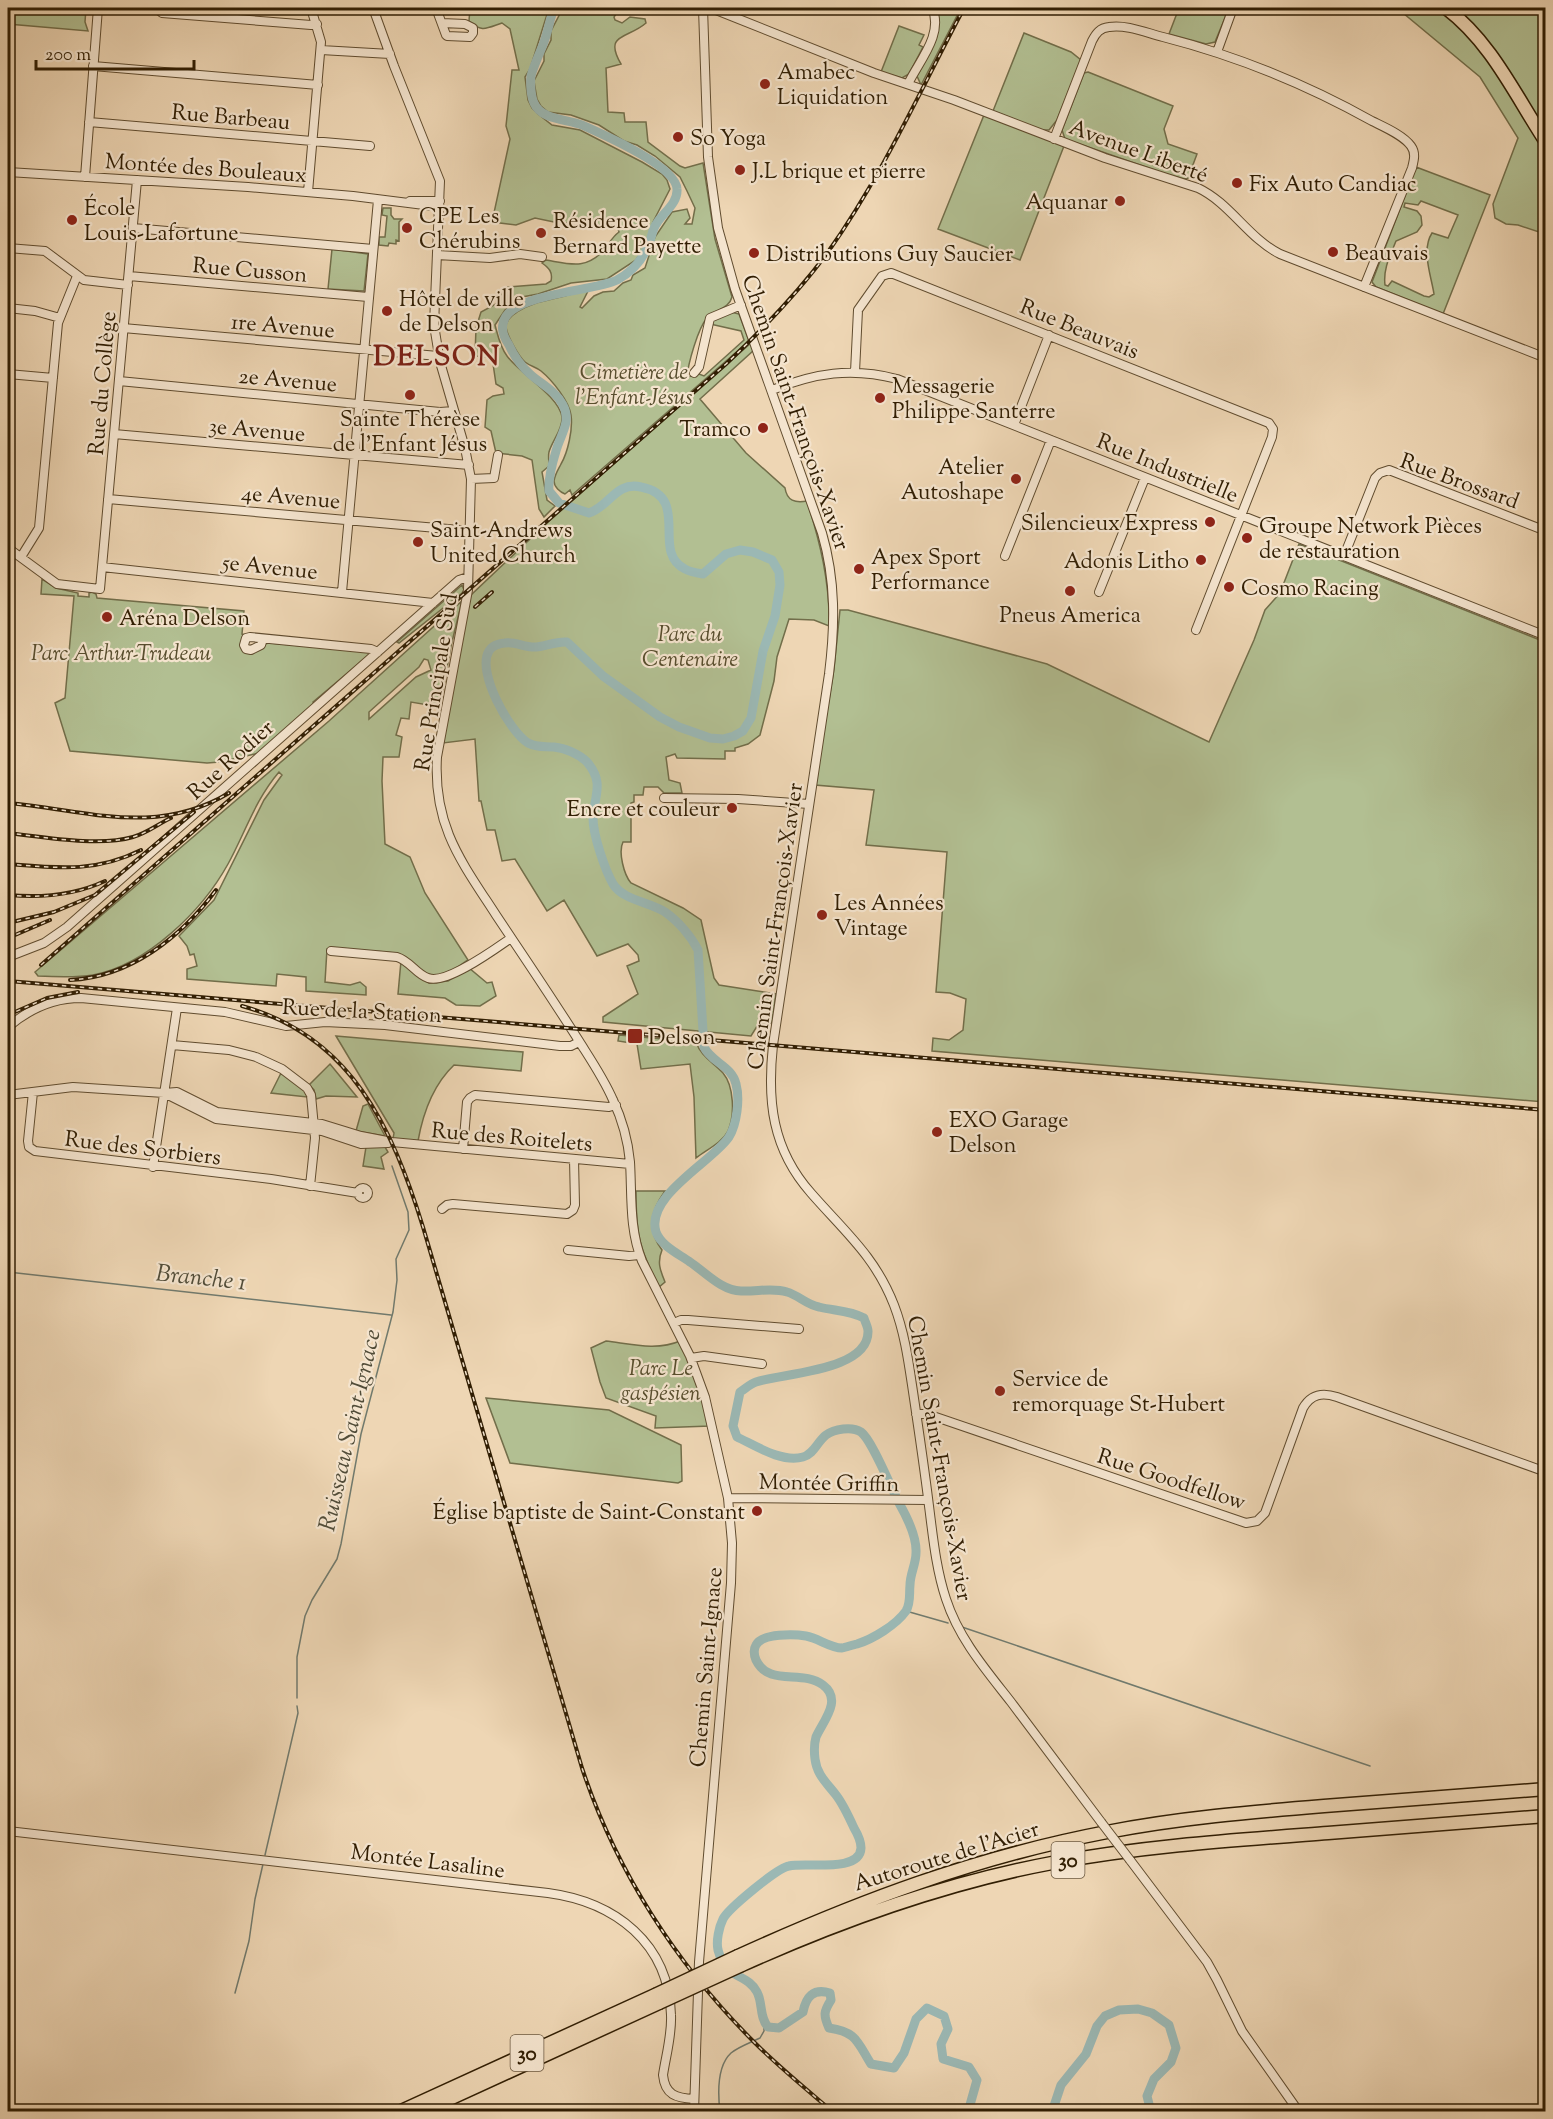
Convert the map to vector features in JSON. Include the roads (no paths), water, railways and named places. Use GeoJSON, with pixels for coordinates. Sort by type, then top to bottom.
{"type":"FeatureCollection","features":[{"type":"Feature","properties":{"kind":"highway"},"geometry":{"type":"LineString","coordinates":[[1446,8],[1470,28],[1491,52],[1545,142]]}},
{"type":"Feature","properties":{"kind":"highway"},"geometry":{"type":"LineString","coordinates":[[1439,1797],[1545,1781]]}},
{"type":"Feature","properties":{"kind":"highway","name":"Autoroute de l'Acier"},"geometry":{"type":"LineString","coordinates":[[399,2112],[657,1999],[740,1961],[834,1913],[901,1888],[992,1859],[1065,1840],[1207,1816],[1545,1789]]}},
{"type":"Feature","properties":{"kind":"highway","name":"Autoroute de l'Acier"},"geometry":{"type":"LineString","coordinates":[[740,1961],[895,1904],[955,1886],[1046,1864],[1129,1850],[1179,1845],[1545,1816]]}},
{"type":"Feature","properties":{"kind":"highway","name":"Autoroute de l'Acier"},"geometry":{"type":"LineString","coordinates":[[421,2112],[657,1999]]}},
{"type":"Feature","properties":{"kind":"street"},"geometry":{"type":"LineString","coordinates":[[85,177],[98,8]]}},
{"type":"Feature","properties":{"kind":"street"},"geometry":{"type":"LineString","coordinates":[[156,8],[159,12],[170,14],[311,26],[317,24]]}},
{"type":"Feature","properties":{"kind":"street"},"geometry":{"type":"LineString","coordinates":[[308,192],[321,50],[321,39],[311,8]]}},
{"type":"Feature","properties":{"kind":"street","name":"Rue Principale Sud"},"geometry":{"type":"LineString","coordinates":[[373,8],[439,175],[440,204],[434,321],[438,356],[471,479],[467,595],[438,749],[437,791],[444,823],[453,847],[600,1074],[616,1106],[630,1164],[633,1230],[639,1255]]}},
{"type":"Feature","properties":{"kind":"street"},"geometry":{"type":"LineString","coordinates":[[436,8],[442,23]]}},
{"type":"Feature","properties":{"kind":"street","name":"Avenue Liberté"},"geometry":{"type":"LineString","coordinates":[[703,8],[711,8],[867,71],[908,84],[1111,160],[1203,190],[1273,251],[1545,358]]}},
{"type":"Feature","properties":{"kind":"street","name":"Chemin Saint-François-Xavier"},"geometry":{"type":"LineString","coordinates":[[703,8],[707,146],[711,189],[722,243],[741,305],[822,533],[833,587],[833,639],[773,1045],[770,1082],[772,1111],[782,1147],[810,1193],[860,1246],[870,1260],[889,1294],[899,1319],[905,1343],[942,1583],[959,1631],[1209,1967],[1242,2031],[1299,2112]]}},
{"type":"Feature","properties":{"kind":"street"},"geometry":{"type":"LineString","coordinates":[[908,84],[936,29],[932,8]]}},
{"type":"Feature","properties":{"kind":"street"},"geometry":{"type":"LineString","coordinates":[[1217,52],[1233,8]]}},
{"type":"Feature","properties":{"kind":"street"},"geometry":{"type":"LineString","coordinates":[[1054,139],[1092,41],[1101,29],[1112,26],[1217,52],[1311,89],[1388,130],[1405,140],[1412,148],[1414,158],[1412,168],[1364,287]]}},
{"type":"Feature","properties":{"kind":"street"},"geometry":{"type":"LineString","coordinates":[[321,50],[390,54]]}},
{"type":"Feature","properties":{"kind":"street"},"geometry":{"type":"LineString","coordinates":[[93,66],[318,85]]}},
{"type":"Feature","properties":{"kind":"street","name":"Rue Barbeau"},"geometry":{"type":"LineString","coordinates":[[89,122],[370,146]]}},
{"type":"Feature","properties":{"kind":"street","name":"Montée des Bouleaux"},"geometry":{"type":"LineString","coordinates":[[8,172],[308,192],[440,204]]}},
{"type":"Feature","properties":{"kind":"street","name":"Rue du Collège"},"geometry":{"type":"LineString","coordinates":[[21,557],[57,584],[100,589],[137,180]]}},
{"type":"Feature","properties":{"kind":"street"},"geometry":{"type":"LineString","coordinates":[[342,592],[378,200]]}},
{"type":"Feature","properties":{"kind":"street"},"geometry":{"type":"LineString","coordinates":[[133,228],[373,249]]}},
{"type":"Feature","properties":{"kind":"street","name":"Rue Cusson"},"geometry":{"type":"LineString","coordinates":[[8,248],[45,251],[87,281],[128,280],[368,297]]}},
{"type":"Feature","properties":{"kind":"street"},"geometry":{"type":"LineString","coordinates":[[437,255],[490,258],[521,254],[542,257]]}},
{"type":"Feature","properties":{"kind":"street","name":"Rue Beauvais"},"geometry":{"type":"LineString","coordinates":[[855,372],[858,310],[879,279],[888,273],[900,276],[1269,423],[1273,429],[1272,436],[1241,516]]}},
{"type":"Feature","properties":{"kind":"street"},"geometry":{"type":"LineString","coordinates":[[8,548],[21,557],[39,528],[60,318],[77,276]]}},
{"type":"Feature","properties":{"kind":"street"},"geometry":{"type":"LineString","coordinates":[[694,373],[699,367],[710,318],[741,305]]}},
{"type":"Feature","properties":{"kind":"street"},"geometry":{"type":"LineString","coordinates":[[8,308],[35,311],[60,318]]}},
{"type":"Feature","properties":{"kind":"street","name":"1re Avenue"},"geometry":{"type":"LineString","coordinates":[[123,328],[438,356]]}},
{"type":"Feature","properties":{"kind":"street"},"geometry":{"type":"LineString","coordinates":[[1014,425],[1049,335]]}},
{"type":"Feature","properties":{"kind":"street","name":"Rue Industrielle"},"geometry":{"type":"LineString","coordinates":[[772,390],[812,376],[855,372],[897,379],[1545,636]]}},
{"type":"Feature","properties":{"kind":"street"},"geometry":{"type":"LineString","coordinates":[[8,374],[53,378]]}},
{"type":"Feature","properties":{"kind":"street","name":"2e Avenue"},"geometry":{"type":"LineString","coordinates":[[119,381],[443,413],[454,411]]}},
{"type":"Feature","properties":{"kind":"street","name":"3e Avenue"},"geometry":{"type":"LineString","coordinates":[[114,434],[469,465]]}},
{"type":"Feature","properties":{"kind":"street"},"geometry":{"type":"LineString","coordinates":[[1005,556],[1052,440]]}},
{"type":"Feature","properties":{"kind":"street"},"geometry":{"type":"LineString","coordinates":[[471,479],[494,478],[498,455]]}},
{"type":"Feature","properties":{"kind":"street","name":"Rue Brossard"},"geometry":{"type":"LineString","coordinates":[[1344,556],[1375,478],[1380,473],[1389,470],[1545,531]]}},
{"type":"Feature","properties":{"kind":"street"},"geometry":{"type":"LineString","coordinates":[[1099,592],[1145,478]]}},
{"type":"Feature","properties":{"kind":"street","name":"4e Avenue"},"geometry":{"type":"LineString","coordinates":[[108,499],[471,531]]}},
{"type":"Feature","properties":{"kind":"street"},"geometry":{"type":"LineString","coordinates":[[1196,630],[1241,516]]}},
{"type":"Feature","properties":{"kind":"street","name":"5e Avenue"},"geometry":{"type":"LineString","coordinates":[[102,567],[433,603]]}},
{"type":"Feature","properties":{"kind":"street","name":"Rue Rodier"},"geometry":{"type":"LineString","coordinates":[[8,957],[44,943],[67,927],[460,579],[468,577]]}},
{"type":"Feature","properties":{"kind":"street"},"geometry":{"type":"LineString","coordinates":[[263,639],[371,649],[378,652]]}},
{"type":"Feature","properties":{"kind":"street"},"geometry":{"type":"LineString","coordinates":[[664,798],[738,799],[809,804]]}},
{"type":"Feature","properties":{"kind":"street"},"geometry":{"type":"LineString","coordinates":[[331,951],[397,957],[407,961],[424,976],[435,979],[454,973],[511,938]]}},
{"type":"Feature","properties":{"kind":"street","name":"Rue de la Station"},"geometry":{"type":"LineString","coordinates":[[8,1027],[33,1009],[65,999],[87,998],[235,1014],[286,1026],[318,1022],[347,1023],[435,1030],[560,1046],[571,1046],[579,1042]]}},
{"type":"Feature","properties":{"kind":"street"},"geometry":{"type":"LineString","coordinates":[[153,1167],[177,1008]]}},
{"type":"Feature","properties":{"kind":"street"},"geometry":{"type":"LineString","coordinates":[[172,1045],[237,1051],[282,1069],[305,1085],[310,1092],[315,1138],[310,1186]]}},
{"type":"Feature","properties":{"kind":"street","name":"Rue des Roitelets"},"geometry":{"type":"LineString","coordinates":[[8,1095],[78,1087],[164,1093],[175,1091],[221,1116],[314,1126],[361,1144],[392,1143],[630,1164]]}},
{"type":"Feature","properties":{"kind":"street","name":"Rue des Sorbiers"},"geometry":{"type":"LineString","coordinates":[[33,1092],[28,1141],[29,1147],[33,1150],[153,1167],[262,1178],[358,1193]]}},
{"type":"Feature","properties":{"kind":"street"},"geometry":{"type":"LineString","coordinates":[[463,1149],[467,1102],[475,1095],[616,1106]]}},
{"type":"Feature","properties":{"kind":"street"},"geometry":{"type":"LineString","coordinates":[[442,1209],[453,1204],[567,1214],[573,1210],[575,1205],[574,1159]]}},
{"type":"Feature","properties":{"kind":"street"},"geometry":{"type":"LineString","coordinates":[[568,1250],[639,1255]]}},
{"type":"Feature","properties":{"kind":"street","name":"Chemin Saint-Ignace"},"geometry":{"type":"LineString","coordinates":[[639,1255],[692,1358],[705,1397],[728,1498],[732,1544],[731,1583],[699,1962],[694,2112]]}},
{"type":"Feature","properties":{"kind":"street"},"geometry":{"type":"LineString","coordinates":[[674,1323],[688,1320],[799,1329]]}},
{"type":"Feature","properties":{"kind":"street"},"geometry":{"type":"LineString","coordinates":[[692,1358],[704,1356],[762,1364]]}},
{"type":"Feature","properties":{"kind":"street","name":"Rue Goodfellow"},"geometry":{"type":"LineString","coordinates":[[916,1414],[927,1414],[1246,1523],[1257,1521],[1265,1513],[1303,1408],[1310,1398],[1318,1394],[1337,1397],[1545,1472]]}},
{"type":"Feature","properties":{"kind":"street","name":"Montée Griffin"},"geometry":{"type":"LineString","coordinates":[[728,1498],[928,1500]]}},
{"type":"Feature","properties":{"kind":"street","name":"Montée Lasaline"},"geometry":{"type":"LineString","coordinates":[[8,1831],[536,1891],[590,1902],[610,1911],[628,1924],[644,1941],[657,1962],[666,1982],[671,2015],[664,2082],[667,2090],[673,2096],[694,2098]]}},
{"type":"Feature","properties":{"kind":"waterway"},"geometry":{"type":"LineString","coordinates":[[554,8],[531,76],[532,97],[537,109],[548,116],[582,125],[652,161],[673,180],[677,194],[654,228],[644,255],[627,273],[605,284],[552,295],[519,306],[508,314],[503,324],[505,338],[518,361],[556,396],[565,411],[566,423],[552,466],[549,491],[559,503],[589,513],[625,488],[641,487],[656,493],[664,502],[668,513],[669,538],[675,561],[685,569],[703,574],[726,554],[740,550],[753,552],[772,560],[779,572],[780,585],[775,616],[763,651],[751,718],[743,731],[734,736],[723,739],[710,738],[679,727],[660,717],[603,676],[567,642],[536,647],[509,643],[498,644],[489,651],[486,660],[487,672],[496,700],[520,736],[535,746],[572,752],[584,759],[592,770],[597,783],[593,818],[595,834],[613,884],[623,894],[665,912],[688,934],[698,950],[704,1047],[711,1057],[726,1068],[734,1078],[738,1097],[737,1111],[729,1137],[721,1147],[682,1180],[660,1205],[655,1219],[658,1237],[671,1249],[727,1288],[741,1291],[787,1292],[815,1306],[858,1315],[864,1318],[867,1326],[865,1344],[855,1355],[822,1368],[756,1382],[740,1392],[733,1426],[737,1437],[769,1453],[795,1458],[810,1453],[826,1435],[834,1431],[848,1429],[861,1432],[876,1454],[905,1514],[916,1547],[908,1608],[884,1631],[863,1642],[842,1648],[810,1637],[794,1635],[765,1638],[755,1647],[756,1660],[769,1673],[815,1680],[829,1691],[830,1711],[815,1742],[816,1765],[822,1778],[846,1811],[859,1837],[861,1848],[858,1856],[852,1861],[831,1865],[789,1866],[764,1881],[743,1898],[723,1919],[718,1934],[718,1950],[726,1967],[753,1986],[757,1992],[763,2019],[768,2027],[779,2028],[803,2012],[811,1995],[819,1992],[830,1993],[831,2000],[825,2013],[829,2028],[851,2035],[871,2064],[894,2068],[904,2053],[916,2019],[927,2008],[944,2016],[948,2029],[941,2044],[943,2059],[969,2067],[977,2080],[968,2112]]}},
{"type":"Feature","properties":{"kind":"waterway","name":"Ruisseau Saint-Ignace"},"geometry":{"type":"LineString","coordinates":[[297,1698],[297,1657],[305,1616],[337,1559],[361,1434],[393,1312],[397,1280],[396,1259],[409,1230],[408,1212],[392,1166]]}},
{"type":"Feature","properties":{"kind":"waterway","name":"Branche 1"},"geometry":{"type":"LineString","coordinates":[[8,1272],[391,1315]]}},
{"type":"Feature","properties":{"kind":"waterway"},"geometry":{"type":"LineString","coordinates":[[906,1611],[948,1623]]}},
{"type":"Feature","properties":{"kind":"waterway"},"geometry":{"type":"LineString","coordinates":[[962,1627],[1370,1766]]}},
{"type":"Feature","properties":{"kind":"waterway","name":"Ruisseau Saint-Ignace"},"geometry":{"type":"LineString","coordinates":[[265,1855],[298,1713],[297,1706]]}},
{"type":"Feature","properties":{"kind":"waterway","name":"Ruisseau Saint-Ignace"},"geometry":{"type":"LineString","coordinates":[[235,1993],[249,1941],[263,1864]]}},
{"type":"Feature","properties":{"kind":"waterway"},"geometry":{"type":"LineString","coordinates":[[1052,2112],[1061,2085],[1086,2054],[1097,2026],[1105,2016],[1119,2010],[1138,2009],[1152,2013],[1169,2025],[1176,2048],[1171,2062],[1154,2079],[1147,2096],[1151,2112]]}},
{"type":"Feature","properties":{"kind":"waterway"},"geometry":{"type":"LineString","coordinates":[[720,2112],[719,2089],[723,2065],[731,2053],[760,2038],[764,2031],[764,2022]]}},
{"type":"Feature","properties":{"kind":"railway"},"geometry":{"type":"LineString","coordinates":[[41,965],[726,364],[767,324],[817,267],[848,223],[900,132],[964,8]]}},
{"type":"Feature","properties":{"kind":"railway"},"geometry":{"type":"LineString","coordinates":[[475,607],[492,592]]}},
{"type":"Feature","properties":{"kind":"railway"},"geometry":{"type":"LineString","coordinates":[[8,803],[93,815],[147,817],[174,814],[201,806],[229,793]]}},
{"type":"Feature","properties":{"kind":"railway"},"geometry":{"type":"LineString","coordinates":[[8,923],[54,912],[95,895],[194,812]]}},
{"type":"Feature","properties":{"kind":"railway"},"geometry":{"type":"LineString","coordinates":[[8,833],[71,840],[119,840],[148,831],[171,818]]}},
{"type":"Feature","properties":{"kind":"railway"},"geometry":{"type":"LineString","coordinates":[[8,864],[92,866],[141,850]]}},
{"type":"Feature","properties":{"kind":"railway"},"geometry":{"type":"LineString","coordinates":[[8,895],[57,895],[81,890],[105,881]]}},
{"type":"Feature","properties":{"kind":"railway"},"geometry":{"type":"LineString","coordinates":[[70,980],[114,971],[153,952],[187,923],[216,890]]}},
{"type":"Feature","properties":{"kind":"railway"},"geometry":{"type":"LineString","coordinates":[[8,938],[50,920]]}},
{"type":"Feature","properties":{"kind":"railway"},"geometry":{"type":"LineString","coordinates":[[8,981],[1546,1110]]}},
{"type":"Feature","properties":{"kind":"railway"},"geometry":{"type":"LineString","coordinates":[[8,1015],[47,998],[78,992]]}},
{"type":"Feature","properties":{"kind":"railway"},"geometry":{"type":"LineString","coordinates":[[242,1006],[280,1020],[312,1039],[339,1063],[362,1090],[397,1154],[423,1227],[582,1768],[612,1843],[631,1880],[652,1915],[699,1981],[754,2042],[833,2112]]}},
{"type":"Feature","properties":{"kind":"place","name":"Amabec Liquidation"},"geometry":{"type":"Point","coordinates":[765,84]}},
{"type":"Feature","properties":{"kind":"place","name":"So Yoga"},"geometry":{"type":"Point","coordinates":[678,137]}},
{"type":"Feature","properties":{"kind":"place","name":"J.L brique et pierre"},"geometry":{"type":"Point","coordinates":[740,170]}},
{"type":"Feature","properties":{"kind":"place","name":"Fix Auto Candiac"},"geometry":{"type":"Point","coordinates":[1237,183]}},
{"type":"Feature","properties":{"kind":"place","name":"Aquanar"},"geometry":{"type":"Point","coordinates":[1120,201]}},
{"type":"Feature","properties":{"kind":"place","name":"École Louis-Lafortune"},"geometry":{"type":"Point","coordinates":[72,220]}},
{"type":"Feature","properties":{"kind":"place","name":"CPE Les Chérubins"},"geometry":{"type":"Point","coordinates":[407,228]}},
{"type":"Feature","properties":{"kind":"place","name":"Résidence Bernard Payette"},"geometry":{"type":"Point","coordinates":[541,233]}},
{"type":"Feature","properties":{"kind":"place","name":"Beauvais"},"geometry":{"type":"Point","coordinates":[1333,252]}},
{"type":"Feature","properties":{"kind":"place","name":"Distributions Guy Saucier"},"geometry":{"type":"Point","coordinates":[754,253]}},
{"type":"Feature","properties":{"kind":"place","name":"Hôtel de ville de Delson"},"geometry":{"type":"Point","coordinates":[387,311]}},
{"type":"Feature","properties":{"kind":"place","name":"Sainte Thérèse de l'Enfant Jésus"},"geometry":{"type":"Point","coordinates":[410,395]}},
{"type":"Feature","properties":{"kind":"place","name":"Messagerie Philippe Santerre"},"geometry":{"type":"Point","coordinates":[880,398]}},
{"type":"Feature","properties":{"kind":"place","name":"Tramco"},"geometry":{"type":"Point","coordinates":[763,428]}},
{"type":"Feature","properties":{"kind":"place","name":"Atelier Autoshape"},"geometry":{"type":"Point","coordinates":[1016,479]}},
{"type":"Feature","properties":{"kind":"place","name":"Silencieux Express"},"geometry":{"type":"Point","coordinates":[1210,522]}},
{"type":"Feature","properties":{"kind":"place","name":"Groupe Network Pièces de restauration"},"geometry":{"type":"Point","coordinates":[1247,538]}},
{"type":"Feature","properties":{"kind":"place","name":"Saint-Andrews United Church"},"geometry":{"type":"Point","coordinates":[418,542]}},
{"type":"Feature","properties":{"kind":"place","name":"Adonis Litho"},"geometry":{"type":"Point","coordinates":[1201,560]}},
{"type":"Feature","properties":{"kind":"place","name":"Apex Sport Performance"},"geometry":{"type":"Point","coordinates":[859,569]}},
{"type":"Feature","properties":{"kind":"place","name":"Cosmo Racing"},"geometry":{"type":"Point","coordinates":[1229,587]}},
{"type":"Feature","properties":{"kind":"place","name":"Pneus America"},"geometry":{"type":"Point","coordinates":[1070,591]}},
{"type":"Feature","properties":{"kind":"place","name":"Aréna Delson"},"geometry":{"type":"Point","coordinates":[107,617]}},
{"type":"Feature","properties":{"kind":"place","name":"Encre et couleur"},"geometry":{"type":"Point","coordinates":[732,808]}},
{"type":"Feature","properties":{"kind":"place","name":"Les Années Vintage"},"geometry":{"type":"Point","coordinates":[822,915]}},
{"type":"Feature","properties":{"kind":"place","name":"Delson"},"geometry":{"type":"Point","coordinates":[635,1036]}},
{"type":"Feature","properties":{"kind":"place","name":"EXO Garage Delson"},"geometry":{"type":"Point","coordinates":[937,1132]}},
{"type":"Feature","properties":{"kind":"place","name":"Service de remorquage St-Hubert"},"geometry":{"type":"Point","coordinates":[1000,1391]}},
{"type":"Feature","properties":{"kind":"place","name":"Église baptiste de Saint-Constant"},"geometry":{"type":"Point","coordinates":[757,1511]}},
{"type":"Feature","properties":{"kind":"district","name":"DELSON"},"geometry":{"type":"Point","coordinates":[437,355]}},
{"type":"Feature","properties":{"kind":"park label","name":"Cimetière de l'Enfant-Jésus"},"geometry":{"type":"Point","coordinates":[634,384]}},
{"type":"Feature","properties":{"kind":"park label","name":"Parc du Centenaire"},"geometry":{"type":"Point","coordinates":[690,646]}},
{"type":"Feature","properties":{"kind":"park label","name":"Parc Arthur-Trudeau"},"geometry":{"type":"Point","coordinates":[121,652]}},
{"type":"Feature","properties":{"kind":"park label","name":"Parc Le gaspésien"},"geometry":{"type":"Point","coordinates":[661,1380]}}]}
